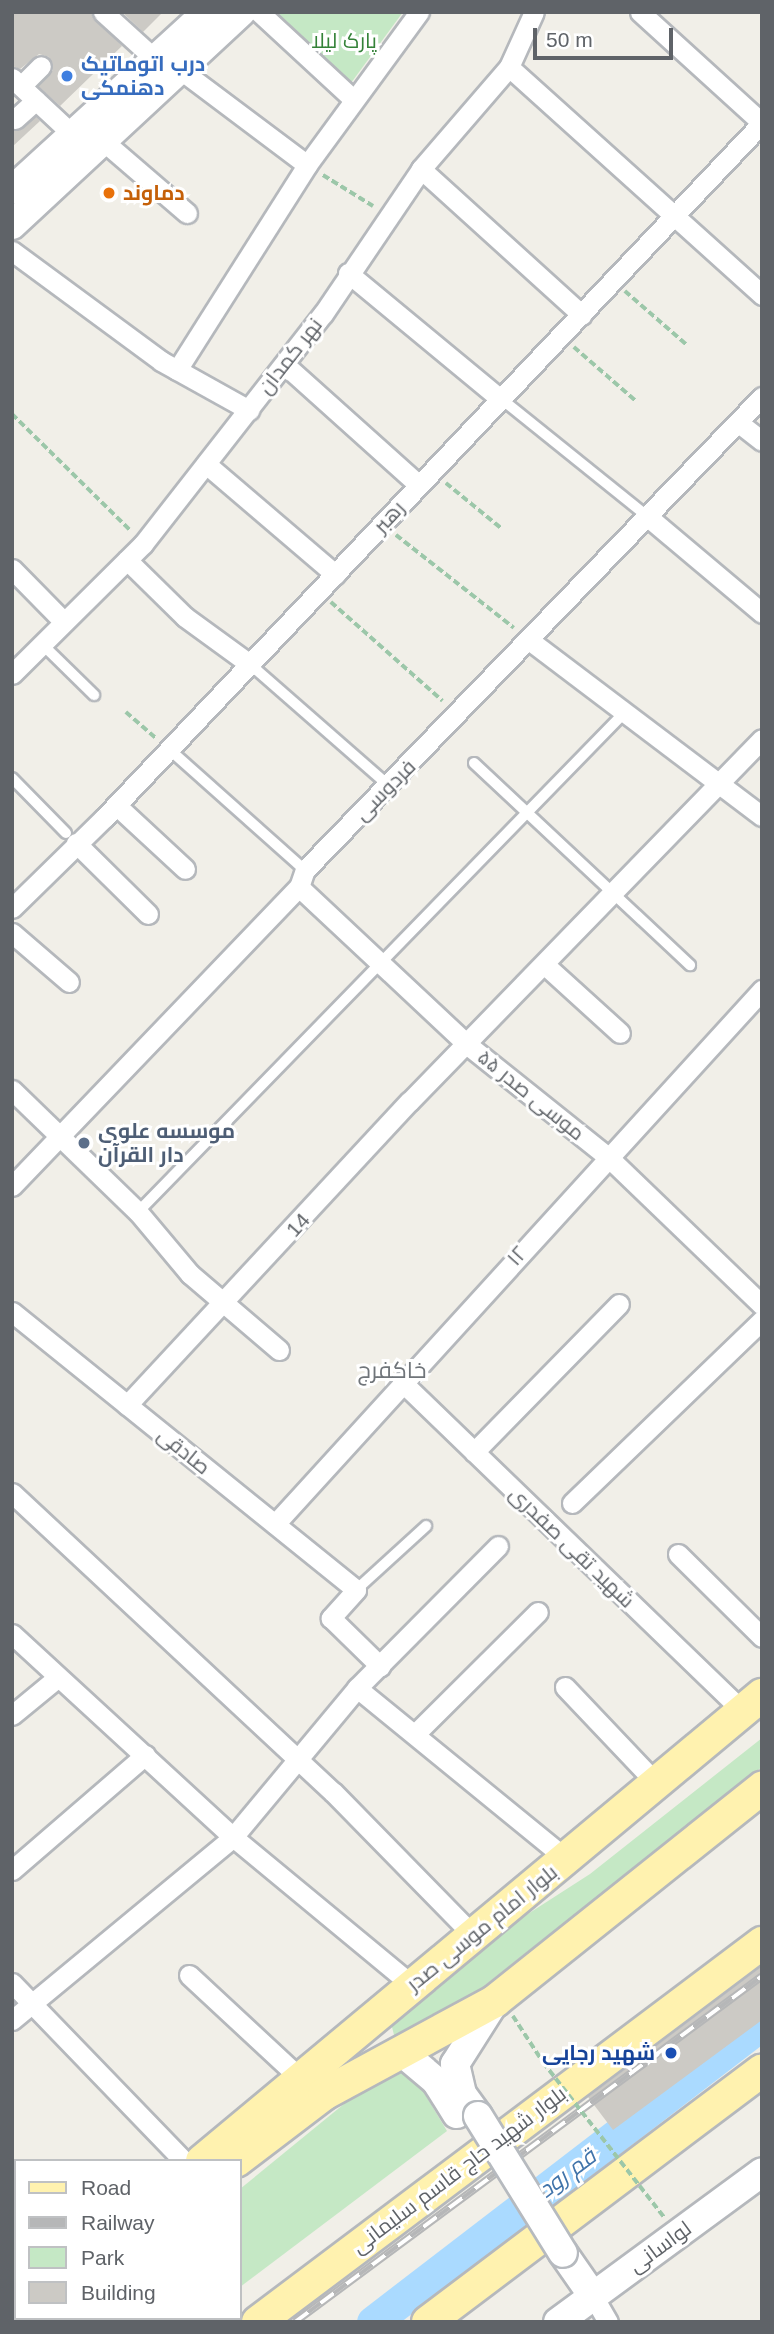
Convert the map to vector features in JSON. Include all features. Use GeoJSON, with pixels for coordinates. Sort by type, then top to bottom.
{"type":"FeatureCollection","features":[{"type":"Feature","properties":{"kind":"main road"},"geometry":{"type":"LineString","coordinates":[[12,225],[102,141],[207,12]]}},
{"type":"Feature","properties":{"kind":"main road"},"geometry":{"type":"LineString","coordinates":[[12,190],[72,134],[241,12]]}},
{"type":"Feature","properties":{"kind":"main road","name":"بلوار امام موسی صدر"},"geometry":{"type":"LineString","coordinates":[[204,2159],[375,2015],[475,1937],[656,1783],[748,1711]]}},
{"type":"Feature","properties":{"kind":"main road"},"geometry":{"type":"LineString","coordinates":[[239,2159],[324,2094],[401,2056],[497,1999],[762,1788]]}},
{"type":"Feature","properties":{"kind":"main road","name":"بلوار شهید حاج قاسم سلیمانی"},"geometry":{"type":"LineString","coordinates":[[258,2322],[762,1943]]}},
{"type":"Feature","properties":{"kind":"main road"},"geometry":{"type":"LineString","coordinates":[[471,2122],[455,2064],[497,1999]]}},
{"type":"Feature","properties":{"kind":"main road"},"geometry":{"type":"LineString","coordinates":[[375,2015],[377,2040],[436,2081],[471,2122],[593,2296]]}},
{"type":"Feature","properties":{"kind":"main road"},"geometry":{"type":"LineString","coordinates":[[428,2322],[762,2070]]}},
{"type":"Feature","properties":{"kind":"main road","name":"لواسانی"},"geometry":{"type":"LineString","coordinates":[[558,2322],[762,2172]]}},
{"type":"Feature","properties":{"kind":"street"},"geometry":{"type":"LineString","coordinates":[[103,12],[167,64],[307,165]]}},
{"type":"Feature","properties":{"kind":"street"},"geometry":{"type":"LineString","coordinates":[[259,12],[354,100]]}},
{"type":"Feature","properties":{"kind":"street"},"geometry":{"type":"LineString","coordinates":[[177,370],[307,165],[419,12]]}},
{"type":"Feature","properties":{"kind":"street","name":"نهر کمدان"},"geometry":{"type":"LineString","coordinates":[[12,674],[144,544],[284,364],[421,169],[509,67],[534,12]]}},
{"type":"Feature","properties":{"kind":"street"},"geometry":{"type":"LineString","coordinates":[[640,12],[762,123]]}},
{"type":"Feature","properties":{"kind":"street"},"geometry":{"type":"LineString","coordinates":[[15,119],[23,88],[41,66]]}},
{"type":"Feature","properties":{"kind":"street"},"geometry":{"type":"LineString","coordinates":[[509,67],[762,295]]}},
{"type":"Feature","properties":{"kind":"street"},"geometry":{"type":"LineString","coordinates":[[23,88],[72,134]]}},
{"type":"Feature","properties":{"kind":"street","name":"رهبر"},"geometry":{"type":"LineString","coordinates":[[12,908],[71,838],[116,805],[383,525],[498,397],[582,315],[762,123]]}},
{"type":"Feature","properties":{"kind":"street"},"geometry":{"type":"LineString","coordinates":[[102,141],[187,213]]}},
{"type":"Feature","properties":{"kind":"street"},"geometry":{"type":"LineString","coordinates":[[421,169],[582,315]]}},
{"type":"Feature","properties":{"kind":"street"},"geometry":{"type":"LineString","coordinates":[[12,251],[177,370],[249,410]]}},
{"type":"Feature","properties":{"kind":"street"},"geometry":{"type":"LineString","coordinates":[[348,273],[498,397]]}},
{"type":"Feature","properties":{"kind":"street"},"geometry":{"type":"LineString","coordinates":[[284,364],[351,423],[425,478]]}},
{"type":"Feature","properties":{"kind":"street","name":"فردوسی"},"geometry":{"type":"LineString","coordinates":[[12,1185],[762,397]]}},
{"type":"Feature","properties":{"kind":"street"},"geometry":{"type":"LineString","coordinates":[[739,422],[762,441]]}},
{"type":"Feature","properties":{"kind":"street"},"geometry":{"type":"LineString","coordinates":[[206,464],[335,574]]}},
{"type":"Feature","properties":{"kind":"street"},"geometry":{"type":"LineString","coordinates":[[648,517],[762,613]]}},
{"type":"Feature","properties":{"kind":"street"},"geometry":{"type":"LineString","coordinates":[[127,560],[185,617],[251,665]]}},
{"type":"Feature","properties":{"kind":"street"},"geometry":{"type":"LineString","coordinates":[[12,569],[64,622]]}},
{"type":"Feature","properties":{"kind":"street"},"geometry":{"type":"LineString","coordinates":[[529,640],[762,816]]}},
{"type":"Feature","properties":{"kind":"street","name":"14"},"geometry":{"type":"LineString","coordinates":[[127,1405],[226,1304],[409,1102],[469,1046],[762,739]]}},
{"type":"Feature","properties":{"kind":"street"},"geometry":{"type":"LineString","coordinates":[[116,805],[185,870]]}},
{"type":"Feature","properties":{"kind":"street"},"geometry":{"type":"LineString","coordinates":[[71,838],[148,914]]}},
{"type":"Feature","properties":{"kind":"street","name":"موسی صدر ۵۵"},"geometry":{"type":"LineString","coordinates":[[302,879],[469,1046],[607,1156],[762,1305]]}},
{"type":"Feature","properties":{"kind":"street"},"geometry":{"type":"LineString","coordinates":[[12,933],[69,982]]}},
{"type":"Feature","properties":{"kind":"street"},"geometry":{"type":"LineString","coordinates":[[545,965],[620,1033]]}},
{"type":"Feature","properties":{"kind":"street","name":"۱۲"},"geometry":{"type":"LineString","coordinates":[[275,1524],[607,1156],[762,990]]}},
{"type":"Feature","properties":{"kind":"street"},"geometry":{"type":"LineString","coordinates":[[12,1090],[138,1212],[190,1274],[279,1350]]}},
{"type":"Feature","properties":{"kind":"street"},"geometry":{"type":"LineString","coordinates":[[474,1452],[619,1304]]}},
{"type":"Feature","properties":{"kind":"street","name":"صادقی"},"geometry":{"type":"LineString","coordinates":[[12,1311],[356,1590]]}},
{"type":"Feature","properties":{"kind":"street"},"geometry":{"type":"LineString","coordinates":[[572,1503],[762,1320]]}},
{"type":"Feature","properties":{"kind":"street","name":"شهید تقی صفدری"},"geometry":{"type":"LineString","coordinates":[[402,1382],[748,1711]]}},
{"type":"Feature","properties":{"kind":"street"},"geometry":{"type":"LineString","coordinates":[[12,1493],[297,1761],[475,1937]]}},
{"type":"Feature","properties":{"kind":"street"},"geometry":{"type":"LineString","coordinates":[[12,2020],[233,1836],[357,1688],[498,1546]]}},
{"type":"Feature","properties":{"kind":"street"},"geometry":{"type":"LineString","coordinates":[[678,1554],[762,1637]]}},
{"type":"Feature","properties":{"kind":"street"},"geometry":{"type":"LineString","coordinates":[[356,1590],[331,1618],[380,1666]]}},
{"type":"Feature","properties":{"kind":"street"},"geometry":{"type":"LineString","coordinates":[[415,1734],[538,1612]]}},
{"type":"Feature","properties":{"kind":"street"},"geometry":{"type":"LineString","coordinates":[[12,1634],[57,1678],[233,1836],[412,1985]]}},
{"type":"Feature","properties":{"kind":"street"},"geometry":{"type":"LineString","coordinates":[[12,1715],[57,1678]]}},
{"type":"Feature","properties":{"kind":"street"},"geometry":{"type":"LineString","coordinates":[[565,1687],[656,1783]]}},
{"type":"Feature","properties":{"kind":"street"},"geometry":{"type":"LineString","coordinates":[[357,1688],[568,1859]]}},
{"type":"Feature","properties":{"kind":"street"},"geometry":{"type":"LineString","coordinates":[[12,1870],[145,1755]]}},
{"type":"Feature","properties":{"kind":"street"},"geometry":{"type":"LineString","coordinates":[[188,1975],[300,2078]]}},
{"type":"Feature","properties":{"kind":"street"},"geometry":{"type":"LineString","coordinates":[[12,1983],[182,2159]]}},
{"type":"Feature","properties":{"kind":"street"},"geometry":{"type":"LineString","coordinates":[[593,2296],[608,2322]]}},
{"type":"Feature","properties":{"kind":"lane"},"geometry":{"type":"LineString","coordinates":[[498,397],[648,517]]}},
{"type":"Feature","properties":{"kind":"lane"},"geometry":{"type":"LineString","coordinates":[[42,645],[94,695]]}},
{"type":"Feature","properties":{"kind":"lane"},"geometry":{"type":"LineString","coordinates":[[251,665],[389,786]]}},
{"type":"Feature","properties":{"kind":"lane"},"geometry":{"type":"LineString","coordinates":[[138,1212],[624,713]]}},
{"type":"Feature","properties":{"kind":"lane"},"geometry":{"type":"LineString","coordinates":[[168,748],[302,879]]}},
{"type":"Feature","properties":{"kind":"lane"},"geometry":{"type":"LineString","coordinates":[[474,763],[528,811],[611,895],[690,965]]}},
{"type":"Feature","properties":{"kind":"lane"},"geometry":{"type":"LineString","coordinates":[[12,778],[71,838]]}},
{"type":"Feature","properties":{"kind":"lane"},"geometry":{"type":"LineString","coordinates":[[356,1590],[426,1526]]}},
{"type":"Feature","properties":{"kind":"path"},"geometry":{"type":"LineString","coordinates":[[307,165],[387,215]]}},
{"type":"Feature","properties":{"kind":"path"},"geometry":{"type":"LineString","coordinates":[[614,281],[687,345]]}},
{"type":"Feature","properties":{"kind":"path"},"geometry":{"type":"LineString","coordinates":[[561,336],[636,401]]}},
{"type":"Feature","properties":{"kind":"path"},"geometry":{"type":"LineString","coordinates":[[12,414],[144,544]]}},
{"type":"Feature","properties":{"kind":"path"},"geometry":{"type":"LineString","coordinates":[[425,478],[501,528]]}},
{"type":"Feature","properties":{"kind":"path"},"geometry":{"type":"LineString","coordinates":[[383,525],[529,640]]}},
{"type":"Feature","properties":{"kind":"path"},"geometry":{"type":"LineString","coordinates":[[319,591],[459,715]]}},
{"type":"Feature","properties":{"kind":"path"},"geometry":{"type":"LineString","coordinates":[[126,712],[168,748]]}},
{"type":"Feature","properties":{"kind":"path"},"geometry":{"type":"LineString","coordinates":[[497,1999],[665,2218]]}},
{"type":"Feature","properties":{"kind":"green space","name":"پارک لیلا"},"geometry":{"type":"Polygon","coordinates":[[[264,12],[403,12],[351,83],[264,12]]]}},
{"type":"Feature","properties":{"kind":"green space"},"geometry":{"type":"Polygon","coordinates":[[[762,1738],[762,1767],[451,2012],[401,2040],[394,2035],[390,2019],[486,1941],[590,1874],[762,1738]]]}},
{"type":"Feature","properties":{"kind":"green space"},"geometry":{"type":"Polygon","coordinates":[[[410,2069],[447,2131],[242,2285],[242,2187],[366,2086],[410,2069]]]}},
{"type":"Feature","properties":{"kind":"building"},"geometry":{"type":"Polygon","coordinates":[[[12,12],[91,12],[122,46],[60,106],[38,86],[53,70],[49,57],[39,54],[20,69],[12,66],[12,12]]]}},
{"type":"Feature","properties":{"kind":"building"},"geometry":{"type":"Polygon","coordinates":[[[122,12],[163,12],[143,32],[122,12]]]}},
{"type":"Feature","properties":{"kind":"building"},"geometry":{"type":"Polygon","coordinates":[[[36,117],[40,121],[12,147],[12,131],[36,117]]]}},
{"type":"Feature","properties":{"kind":"building","name":"شهید رجایی"},"geometry":{"type":"Polygon","coordinates":[[[762,1966],[762,2020],[613,2130],[588,2097],[762,1966]]]}},
{"type":"Feature","properties":{"kind":"waterway","name":"قم رود"},"geometry":{"type":"LineString","coordinates":[[373,2322],[762,2024]]}},
{"type":"Feature","properties":{"kind":"railway"},"geometry":{"type":"LineString","coordinates":[[295,2322],[762,1976]]}},
{"type":"Feature","properties":{"kind":"place","name":"درب اتوماتیک دهنمکی"},"geometry":{"type":"Point","coordinates":[67,76]}},
{"type":"Feature","properties":{"kind":"place","name":"دماوند"},"geometry":{"type":"Point","coordinates":[109,193]}},
{"type":"Feature","properties":{"kind":"place","name":"موسسه علوی دار القرآن"},"geometry":{"type":"Point","coordinates":[84,1143]}},
{"type":"Feature","properties":{"kind":"place","name":"شهید رجایی"},"geometry":{"type":"Point","coordinates":[671,2053]}},
{"type":"Feature","properties":{"kind":"district","name":"خاکفرج"},"geometry":{"type":"Point","coordinates":[392,1370]}}]}
